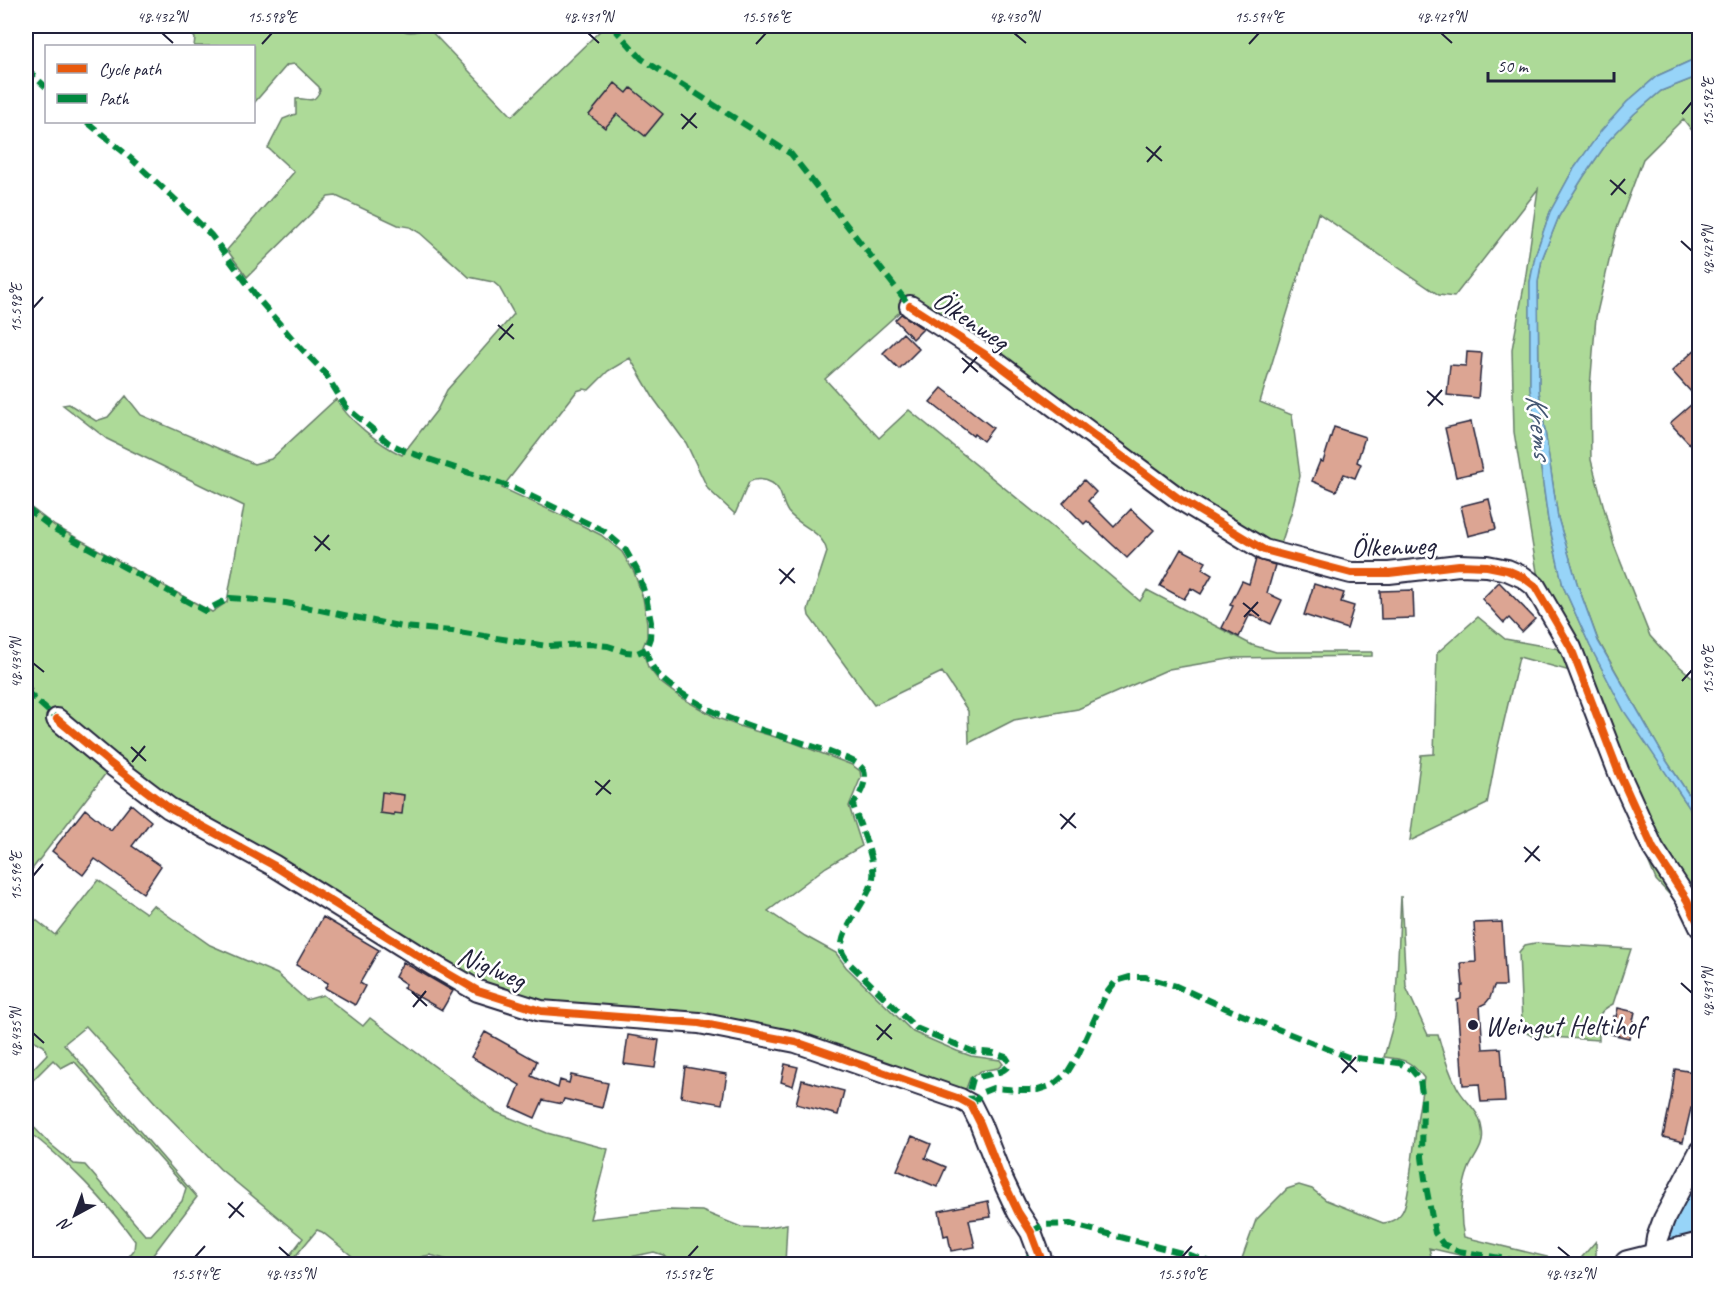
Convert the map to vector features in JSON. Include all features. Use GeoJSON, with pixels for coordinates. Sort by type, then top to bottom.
{"type":"FeatureCollection","features":[{"type":"Feature","properties":{"kind":"main road"},"geometry":{"type":"LineString","coordinates":[[1628,1264],[1700,1246]]}},
{"type":"Feature","properties":{"kind":"street","name":"Ölkenweg"},"geometry":{"type":"LineString","coordinates":[[910,306],[983,353],[1178,498],[1264,550],[1351,573],[1389,573],[1460,565],[1487,566],[1523,576],[1535,586],[1571,648],[1618,774],[1653,848],[1687,900],[1700,927]]}},
{"type":"Feature","properties":{"kind":"street","name":"Niglweg"},"geometry":{"type":"LineString","coordinates":[[57,719],[169,808],[273,865],[478,991],[541,1011],[699,1023],[796,1042],[960,1099],[971,1105],[981,1123],[1009,1193],[1031,1232],[1043,1264]]}},
{"type":"Feature","properties":{"kind":"street"},"geometry":{"type":"LineString","coordinates":[[1654,1257],[1657,1238],[1664,1219],[1700,1151]]}},
{"type":"Feature","properties":{"kind":"green space"},"geometry":{"type":"Polygon","coordinates":[[[184,26],[395,26],[403,31],[411,32],[428,28],[512,116],[605,26],[1699,26],[1699,57],[1657,76],[1627,102],[1573,170],[1550,212],[1535,256],[1530,282],[1530,388],[1548,520],[1563,586],[1590,646],[1624,710],[1699,822],[1699,915],[1680,906],[1656,880],[1574,672],[1519,657],[1487,804],[1410,841],[1421,755],[1434,754],[1437,653],[1478,617],[1505,639],[1565,650],[1539,584],[1514,432],[1512,349],[1525,281],[1538,189],[1454,297],[1439,295],[1318,213],[1260,402],[1292,415],[1300,476],[1280,547],[1267,544],[1182,493],[913,300],[825,379],[879,438],[909,410],[1140,601],[1147,590],[1252,645],[1276,652],[1372,652],[1372,656],[1235,658],[1169,669],[1078,709],[1014,720],[969,743],[968,711],[942,672],[874,705],[809,616],[808,610],[827,552],[821,539],[788,512],[778,489],[769,482],[758,480],[749,482],[735,514],[708,489],[686,443],[654,399],[630,358],[608,371],[589,390],[577,391],[502,488],[601,535],[622,552],[634,572],[643,598],[647,637],[642,649],[648,667],[660,682],[680,697],[715,717],[792,742],[852,765],[860,771],[861,777],[849,806],[862,846],[826,867],[768,911],[805,936],[836,953],[846,967],[913,1032],[971,1056],[1000,1060],[1003,1064],[998,1068],[981,1071],[970,1078],[964,1094],[798,1037],[543,1005],[481,985],[174,803],[116,760],[26,877],[26,698],[32,689],[26,684],[26,504],[55,526],[212,612],[227,602],[244,506],[107,439],[63,405],[69,404],[96,421],[108,417],[126,396],[141,415],[254,464],[271,459],[336,399],[348,415],[365,431],[402,455],[437,410],[447,390],[514,314],[499,287],[493,282],[469,277],[420,233],[336,196],[328,197],[247,277],[227,250],[294,172],[268,148],[283,119],[296,114],[296,99],[312,100],[320,91],[319,87],[295,64],[287,65],[255,102],[255,45],[194,45],[195,38],[184,26]]]}},
{"type":"Feature","properties":{"kind":"green space"},"geometry":{"type":"Polygon","coordinates":[[[1699,76],[1699,139],[1683,119],[1643,159],[1616,231],[1596,317],[1590,387],[1591,460],[1614,545],[1650,636],[1670,658],[1699,683],[1699,810],[1666,760],[1598,640],[1577,583],[1558,518],[1539,391],[1538,282],[1542,259],[1559,216],[1609,140],[1661,91],[1699,76]]]}},
{"type":"Feature","properties":{"kind":"green space"},"geometry":{"type":"Polygon","coordinates":[[[98,880],[146,913],[153,905],[210,945],[277,974],[306,1000],[323,995],[363,1026],[370,1018],[496,1112],[547,1133],[608,1149],[590,1219],[670,1210],[702,1211],[741,1227],[763,1228],[787,1224],[785,1264],[672,1264],[663,1255],[654,1252],[606,1264],[463,1264],[430,1255],[421,1257],[417,1264],[362,1264],[317,1230],[289,1264],[283,1264],[303,1238],[220,1169],[160,1108],[86,1026],[64,1044],[197,1197],[146,1264],[123,1264],[134,1250],[135,1241],[84,1181],[26,1130],[26,1119],[74,1164],[85,1165],[145,1235],[151,1235],[182,1201],[186,1188],[74,1061],[61,1068],[53,1060],[26,1087],[26,1076],[47,1054],[44,1046],[26,1036],[26,912],[55,935],[98,880]]]}},
{"type":"Feature","properties":{"kind":"green space"},"geometry":{"type":"Polygon","coordinates":[[[1401,896],[1406,987],[1428,1035],[1438,1035],[1454,1081],[1478,1116],[1482,1130],[1481,1146],[1469,1168],[1463,1193],[1461,1211],[1464,1237],[1576,1264],[1498,1264],[1429,1248],[1433,1264],[1240,1264],[1256,1220],[1287,1189],[1299,1185],[1312,1189],[1326,1200],[1383,1223],[1396,1219],[1404,1208],[1424,1078],[1407,1062],[1384,1057],[1395,1018],[1401,896]]]}},
{"type":"Feature","properties":{"kind":"green space"},"geometry":{"type":"Polygon","coordinates":[[[1535,943],[1631,949],[1613,1004],[1600,1014],[1599,1040],[1532,1036],[1525,1032],[1522,1023],[1519,952],[1525,945],[1535,943]]]}},
{"type":"Feature","properties":{"kind":"green space"},"geometry":{"type":"Polygon","coordinates":[[[1596,1241],[1596,1260],[1590,1264],[1576,1264],[1596,1241]]]}},
{"type":"Feature","properties":{"kind":"water","name":"Krems"},"geometry":{"type":"Polygon","coordinates":[[[1699,57],[1699,76],[1661,91],[1609,140],[1559,216],[1542,259],[1538,282],[1539,391],[1558,518],[1577,583],[1598,641],[1666,760],[1699,810],[1699,822],[1624,711],[1590,646],[1563,586],[1548,520],[1530,388],[1530,282],[1535,256],[1550,212],[1573,170],[1601,131],[1627,102],[1657,76],[1699,57]]]}},
{"type":"Feature","properties":{"kind":"water"},"geometry":{"type":"Polygon","coordinates":[[[1699,1165],[1699,1264],[1659,1264],[1672,1220],[1699,1165]]]}},
{"type":"Feature","properties":{"kind":"building"},"geometry":{"type":"Polygon","coordinates":[[[615,83],[627,93],[631,88],[663,114],[645,136],[617,114],[605,128],[589,115],[615,83]]]}},
{"type":"Feature","properties":{"kind":"building"},"geometry":{"type":"Polygon","coordinates":[[[901,314],[923,329],[913,339],[895,320],[901,314]]]}},
{"type":"Feature","properties":{"kind":"building"},"geometry":{"type":"Polygon","coordinates":[[[903,333],[919,349],[899,369],[883,353],[903,333]]]}},
{"type":"Feature","properties":{"kind":"building"},"geometry":{"type":"Polygon","coordinates":[[[1700,345],[1700,387],[1692,393],[1672,371],[1700,345]]]}},
{"type":"Feature","properties":{"kind":"building"},"geometry":{"type":"Polygon","coordinates":[[[1467,352],[1482,353],[1478,398],[1447,395],[1450,365],[1466,366],[1467,352]]]}},
{"type":"Feature","properties":{"kind":"building"},"geometry":{"type":"Polygon","coordinates":[[[942,388],[993,428],[983,441],[974,434],[973,436],[930,402],[942,388]]]}},
{"type":"Feature","properties":{"kind":"building"},"geometry":{"type":"Polygon","coordinates":[[[1692,404],[1700,412],[1700,455],[1670,423],[1692,404]]]}},
{"type":"Feature","properties":{"kind":"building"},"geometry":{"type":"Polygon","coordinates":[[[1471,422],[1482,471],[1456,477],[1445,428],[1471,422]]]}},
{"type":"Feature","properties":{"kind":"building"},"geometry":{"type":"Polygon","coordinates":[[[1334,427],[1365,437],[1357,462],[1361,464],[1355,478],[1344,474],[1336,491],[1312,481],[1320,461],[1323,462],[1334,427]]]}},
{"type":"Feature","properties":{"kind":"building"},"geometry":{"type":"Polygon","coordinates":[[[1084,480],[1096,492],[1088,501],[1114,527],[1131,509],[1154,530],[1127,558],[1087,521],[1084,524],[1063,503],[1084,480]]]}},
{"type":"Feature","properties":{"kind":"building"},"geometry":{"type":"Polygon","coordinates":[[[1489,499],[1496,529],[1468,536],[1461,506],[1489,499]]]}},
{"type":"Feature","properties":{"kind":"building"},"geometry":{"type":"Polygon","coordinates":[[[1181,549],[1206,562],[1202,569],[1212,575],[1201,594],[1191,588],[1184,599],[1160,586],[1181,549]]]}},
{"type":"Feature","properties":{"kind":"building"},"geometry":{"type":"Polygon","coordinates":[[[1256,559],[1275,565],[1267,593],[1282,600],[1271,624],[1250,614],[1239,637],[1222,628],[1242,581],[1249,584],[1256,559]]]}},
{"type":"Feature","properties":{"kind":"building"},"geometry":{"type":"Polygon","coordinates":[[[1499,582],[1535,619],[1522,632],[1509,618],[1504,623],[1482,599],[1499,582]]]}},
{"type":"Feature","properties":{"kind":"building"},"geometry":{"type":"Polygon","coordinates":[[[1314,584],[1344,593],[1341,602],[1354,606],[1347,629],[1304,615],[1314,584]]]}},
{"type":"Feature","properties":{"kind":"building"},"geometry":{"type":"Polygon","coordinates":[[[1413,590],[1414,618],[1381,619],[1380,591],[1413,590]]]}},
{"type":"Feature","properties":{"kind":"building"},"geometry":{"type":"Polygon","coordinates":[[[382,792],[404,795],[402,814],[380,813],[382,792]]]}},
{"type":"Feature","properties":{"kind":"building"},"geometry":{"type":"Polygon","coordinates":[[[131,804],[151,821],[132,846],[161,866],[143,893],[95,859],[83,875],[52,851],[85,809],[111,830],[131,804]]]}},
{"type":"Feature","properties":{"kind":"building"},"geometry":{"type":"Polygon","coordinates":[[[323,917],[379,950],[360,983],[365,986],[355,1005],[325,988],[328,983],[296,965],[323,917]]]}},
{"type":"Feature","properties":{"kind":"building"},"geometry":{"type":"Polygon","coordinates":[[[1502,922],[1506,986],[1494,986],[1490,998],[1480,1006],[1483,1049],[1501,1048],[1505,1101],[1481,1102],[1479,1084],[1463,1085],[1457,1000],[1461,999],[1461,986],[1463,986],[1461,963],[1476,962],[1474,923],[1502,922]]]}},
{"type":"Feature","properties":{"kind":"building"},"geometry":{"type":"Polygon","coordinates":[[[403,962],[453,991],[442,1010],[403,988],[406,984],[395,977],[403,962]]]}},
{"type":"Feature","properties":{"kind":"building"},"geometry":{"type":"Polygon","coordinates":[[[1618,1008],[1635,1012],[1629,1038],[1610,1034],[1618,1008]]]}},
{"type":"Feature","properties":{"kind":"building"},"geometry":{"type":"Polygon","coordinates":[[[485,1032],[537,1061],[531,1076],[558,1088],[560,1080],[569,1083],[571,1075],[608,1083],[602,1108],[564,1099],[562,1104],[543,1100],[535,1118],[511,1107],[520,1085],[471,1057],[485,1032]]]}},
{"type":"Feature","properties":{"kind":"building"},"geometry":{"type":"Polygon","coordinates":[[[628,1035],[659,1040],[655,1068],[624,1064],[628,1035]]]}},
{"type":"Feature","properties":{"kind":"building"},"geometry":{"type":"Polygon","coordinates":[[[785,1064],[798,1067],[793,1086],[781,1082],[785,1064]]]}},
{"type":"Feature","properties":{"kind":"building"},"geometry":{"type":"Polygon","coordinates":[[[685,1067],[727,1074],[722,1104],[681,1097],[685,1067]]]}},
{"type":"Feature","properties":{"kind":"building"},"geometry":{"type":"Polygon","coordinates":[[[1675,1069],[1700,1073],[1700,1109],[1691,1108],[1683,1142],[1663,1137],[1675,1069]]]}},
{"type":"Feature","properties":{"kind":"building"},"geometry":{"type":"Polygon","coordinates":[[[802,1080],[844,1091],[838,1115],[796,1104],[802,1080]]]}},
{"type":"Feature","properties":{"kind":"building"},"geometry":{"type":"Polygon","coordinates":[[[912,1136],[931,1144],[925,1158],[946,1167],[937,1187],[897,1170],[912,1136]]]}},
{"type":"Feature","properties":{"kind":"building"},"geometry":{"type":"Polygon","coordinates":[[[988,1201],[991,1217],[969,1220],[975,1247],[951,1251],[948,1235],[944,1236],[939,1211],[988,1201]]]}},
{"type":"Feature","properties":{"kind":"marked path"},"geometry":{"type":"LineString","coordinates":[[612,26],[642,59],[791,154],[910,306]]}},
{"type":"Feature","properties":{"kind":"marked path"},"geometry":{"type":"LineString","coordinates":[[26,69],[45,86]]}},
{"type":"Feature","properties":{"kind":"marked path"},"geometry":{"type":"LineString","coordinates":[[88,123],[126,154],[211,235],[260,301],[325,373],[346,407],[389,443],[405,451],[514,488],[604,531],[625,549],[637,570],[646,597],[651,622],[650,638],[646,649],[648,656],[652,666],[664,681],[685,696],[715,712],[846,758],[862,768],[865,775],[864,784],[853,805],[870,852],[873,878],[871,887],[849,924],[842,943],[842,951],[849,963],[916,1028],[972,1051],[994,1053],[1006,1057],[1010,1063],[1003,1070],[973,1079],[970,1090],[971,1105]]}},
{"type":"Feature","properties":{"kind":"marked path"},"geometry":{"type":"LineString","coordinates":[[26,508],[54,529],[205,611],[230,598],[256,600],[286,603],[403,627],[452,631],[547,646],[591,644],[637,653],[646,649]]}},
{"type":"Feature","properties":{"kind":"marked path"},"geometry":{"type":"LineString","coordinates":[[26,691],[57,719]]}},
{"type":"Feature","properties":{"kind":"marked path"},"geometry":{"type":"LineString","coordinates":[[971,1105],[983,1092],[993,1088],[1038,1090],[1053,1085],[1067,1073],[1078,1055],[1106,994],[1116,981],[1130,977],[1145,977],[1176,986],[1348,1057],[1399,1063],[1411,1069],[1420,1080],[1423,1100],[1422,1157],[1435,1233],[1443,1244],[1458,1251],[1529,1264]]}},
{"type":"Feature","properties":{"kind":"marked path"},"geometry":{"type":"LineString","coordinates":[[1031,1232],[1043,1225],[1070,1224],[1193,1256],[1215,1264]]}},
{"type":"Feature","properties":{"kind":"marked path"},"geometry":{"type":"LineString","coordinates":[[1020,1264],[1038,1249]]}},
{"type":"Feature","properties":{"kind":"cycle path"},"geometry":{"type":"LineString","coordinates":[[910,306],[983,353],[1178,498],[1264,550],[1351,573],[1389,573],[1459,565],[1487,566],[1507,570],[1523,577],[1535,586],[1571,648],[1619,773],[1653,848],[1687,900],[1700,927]]}},
{"type":"Feature","properties":{"kind":"cycle path"},"geometry":{"type":"LineString","coordinates":[[57,719],[169,808],[273,865],[478,991],[541,1011],[699,1023],[796,1042],[960,1099],[971,1105],[1000,1174],[1018,1212],[1031,1232],[1043,1264]]}},
{"type":"Feature","properties":{"kind":"place","name":"Weingut Heltihof"},"geometry":{"type":"Point","coordinates":[1473,1025]}}]}
